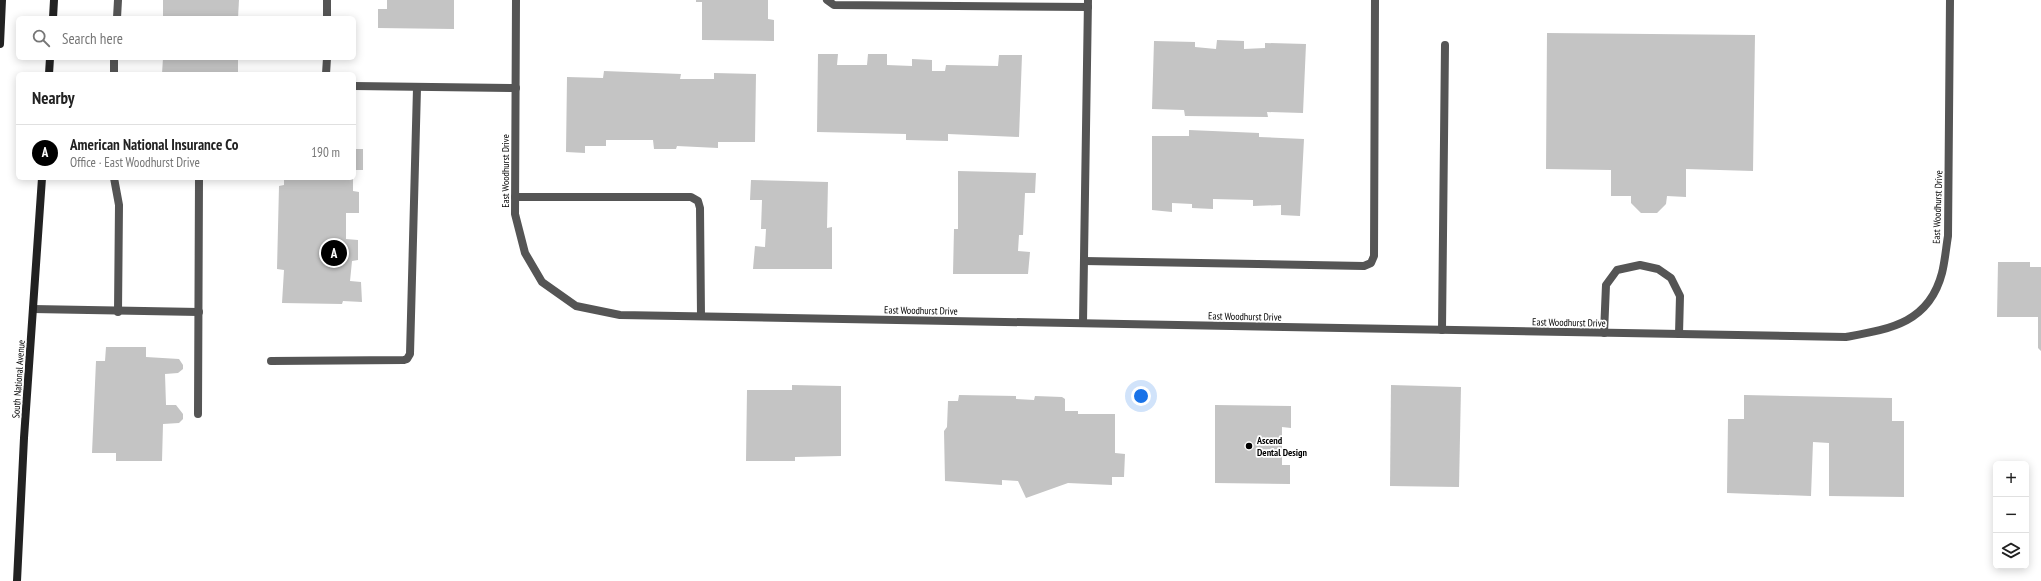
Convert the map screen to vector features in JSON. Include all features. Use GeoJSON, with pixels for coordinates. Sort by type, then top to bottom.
{"type":"FeatureCollection","features":[{"type":"Feature","properties":{"kind":"main road"},"geometry":{"type":"LineString","coordinates":[[0,44],[2,0]]}},
{"type":"Feature","properties":{"kind":"main road"},"geometry":{"type":"LineString","coordinates":[[53,16],[54,0]]}},
{"type":"Feature","properties":{"kind":"main road"},"geometry":{"type":"LineString","coordinates":[[49,72],[50,60]]}},
{"type":"Feature","properties":{"kind":"main road","name":"South National Avenue"},"geometry":{"type":"LineString","coordinates":[[17,581],[24,438],[42,180]]}},
{"type":"Feature","properties":{"kind":"street"},"geometry":{"type":"LineString","coordinates":[[117,16],[118,0]]}},
{"type":"Feature","properties":{"kind":"street"},"geometry":{"type":"LineString","coordinates":[[327,0],[327,16]]}},
{"type":"Feature","properties":{"kind":"street","name":"East Woodhurst Drive"},"geometry":{"type":"LineString","coordinates":[[516,0],[515,214],[525,252],[542,282],[576,306],[620,315],[1846,337],[1882,330],[1911,319],[1930,301],[1941,274],[1948,236],[1950,0]]}},
{"type":"Feature","properties":{"kind":"street"},"geometry":{"type":"LineString","coordinates":[[827,0],[834,4],[915,2],[1088,3],[1083,323]]}},
{"type":"Feature","properties":{"kind":"street"},"geometry":{"type":"LineString","coordinates":[[1084,261],[1364,266],[1371,263],[1374,256],[1375,0]]}},
{"type":"Feature","properties":{"kind":"street"},"geometry":{"type":"LineString","coordinates":[[1442,330],[1445,45]]}},
{"type":"Feature","properties":{"kind":"street"},"geometry":{"type":"LineString","coordinates":[[114,60],[114,72]]}},
{"type":"Feature","properties":{"kind":"street"},"geometry":{"type":"LineString","coordinates":[[326,72],[327,60]]}},
{"type":"Feature","properties":{"kind":"street"},"geometry":{"type":"LineString","coordinates":[[356,86],[516,88]]}},
{"type":"Feature","properties":{"kind":"street"},"geometry":{"type":"LineString","coordinates":[[271,361],[404,360],[407,359],[410,354],[417,88]]}},
{"type":"Feature","properties":{"kind":"street"},"geometry":{"type":"LineString","coordinates":[[114,180],[119,205],[118,312]]}},
{"type":"Feature","properties":{"kind":"street"},"geometry":{"type":"LineString","coordinates":[[198,414],[200,312],[199,180]]}},
{"type":"Feature","properties":{"kind":"street"},"geometry":{"type":"LineString","coordinates":[[515,197],[691,197],[698,201],[700,208],[701,316]]}},
{"type":"Feature","properties":{"kind":"street"},"geometry":{"type":"LineString","coordinates":[[1604,333],[1606,285],[1618,270],[1640,265],[1658,269],[1671,278],[1680,296],[1679,334]]}},
{"type":"Feature","properties":{"kind":"street"},"geometry":{"type":"LineString","coordinates":[[33,309],[118,312],[200,312]]}},
{"type":"Feature","properties":{"kind":"building"},"geometry":{"type":"Polygon","coordinates":[[[163,0],[239,0],[238,16],[163,16],[163,0]]]}},
{"type":"Feature","properties":{"kind":"building"},"geometry":{"type":"Polygon","coordinates":[[[387,0],[454,0],[454,29],[378,28],[378,9],[387,9],[387,0]]]}},
{"type":"Feature","properties":{"kind":"building"},"geometry":{"type":"Polygon","coordinates":[[[696,0],[768,0],[768,19],[774,20],[774,41],[702,40],[702,2],[696,2],[696,0]]]}},
{"type":"Feature","properties":{"kind":"building"},"geometry":{"type":"Polygon","coordinates":[[[1547,33],[1755,35],[1753,171],[1686,169],[1686,197],[1667,196],[1666,204],[1657,213],[1641,213],[1631,203],[1631,196],[1611,196],[1611,170],[1546,169],[1547,33]]]}},
{"type":"Feature","properties":{"kind":"building"},"geometry":{"type":"Polygon","coordinates":[[[1217,40],[1244,41],[1244,49],[1265,48],[1265,43],[1306,44],[1303,113],[1267,112],[1268,117],[1185,116],[1184,110],[1152,109],[1154,41],[1195,42],[1195,47],[1216,49],[1217,40]]]}},
{"type":"Feature","properties":{"kind":"building"},"geometry":{"type":"Polygon","coordinates":[[[818,54],[838,54],[837,65],[867,65],[868,54],[887,54],[887,65],[912,66],[912,59],[932,60],[932,71],[945,71],[946,65],[998,66],[999,55],[1022,55],[1019,137],[948,134],[948,141],[906,140],[906,134],[817,132],[818,54]]]}},
{"type":"Feature","properties":{"kind":"building"},"geometry":{"type":"Polygon","coordinates":[[[163,60],[238,60],[238,72],[162,72],[163,60]]]}},
{"type":"Feature","properties":{"kind":"building"},"geometry":{"type":"Polygon","coordinates":[[[604,71],[681,74],[680,79],[714,79],[714,73],[756,74],[755,142],[718,142],[718,148],[677,146],[676,149],[654,149],[653,140],[606,140],[606,146],[585,146],[585,153],[566,152],[567,77],[603,78],[604,71]]]}},
{"type":"Feature","properties":{"kind":"building"},"geometry":{"type":"Polygon","coordinates":[[[1189,130],[1259,133],[1259,137],[1304,139],[1300,216],[1281,215],[1281,205],[1253,206],[1253,200],[1213,199],[1213,209],[1192,208],[1192,204],[1172,203],[1172,212],[1152,210],[1152,136],[1189,136],[1189,130]]]}},
{"type":"Feature","properties":{"kind":"building"},"geometry":{"type":"Polygon","coordinates":[[[356,149],[363,149],[363,170],[356,170],[356,149]]]}},
{"type":"Feature","properties":{"kind":"building"},"geometry":{"type":"Polygon","coordinates":[[[958,171],[1036,173],[1035,193],[1025,193],[1023,235],[1019,235],[1018,251],[1030,252],[1028,274],[953,274],[954,229],[958,229],[958,171]]]}},
{"type":"Feature","properties":{"kind":"building"},"geometry":{"type":"Polygon","coordinates":[[[284,180],[353,180],[353,191],[359,192],[359,213],[346,213],[346,239],[358,240],[358,260],[352,261],[350,281],[361,282],[362,302],[343,301],[342,304],[282,303],[284,270],[277,269],[279,186],[284,185],[284,180]]]}},
{"type":"Feature","properties":{"kind":"building"},"geometry":{"type":"Polygon","coordinates":[[[751,180],[828,182],[827,228],[832,227],[832,269],[753,269],[755,246],[765,247],[766,229],[761,229],[762,200],[750,200],[751,180]]]}},
{"type":"Feature","properties":{"kind":"building"},"geometry":{"type":"Polygon","coordinates":[[[1998,262],[2030,262],[2030,267],[2041,267],[2041,351],[2038,348],[2038,317],[1997,317],[1998,262]]]}},
{"type":"Feature","properties":{"kind":"building"},"geometry":{"type":"Polygon","coordinates":[[[106,347],[146,347],[146,357],[179,359],[183,365],[183,369],[178,373],[165,374],[166,405],[176,405],[183,414],[183,419],[179,423],[163,424],[162,461],[116,461],[116,453],[92,453],[96,361],[105,361],[106,347]]]}},
{"type":"Feature","properties":{"kind":"building"},"geometry":{"type":"Polygon","coordinates":[[[792,385],[841,386],[841,456],[795,457],[795,461],[746,461],[747,390],[792,390],[792,385]]]}},
{"type":"Feature","properties":{"kind":"building"},"geometry":{"type":"Polygon","coordinates":[[[1391,385],[1461,387],[1459,487],[1390,486],[1391,385]]]}},
{"type":"Feature","properties":{"kind":"building"},"geometry":{"type":"Polygon","coordinates":[[[959,395],[1016,396],[1016,399],[1034,400],[1035,396],[1062,397],[1065,399],[1065,411],[1078,411],[1078,414],[1115,414],[1115,453],[1125,454],[1124,477],[1112,477],[1112,485],[1068,483],[1026,498],[1018,481],[1002,480],[1002,485],[945,481],[944,431],[947,427],[948,401],[958,401],[959,395]]]}},
{"type":"Feature","properties":{"kind":"building"},"geometry":{"type":"Polygon","coordinates":[[[1744,395],[1892,398],[1892,421],[1904,421],[1904,497],[1829,496],[1829,443],[1813,442],[1811,496],[1727,493],[1728,419],[1744,419],[1744,395]]]}},
{"type":"Feature","properties":{"kind":"building","name":"Ascend Dental Design"},"geometry":{"type":"Polygon","coordinates":[[[1215,405],[1291,406],[1291,428],[1282,427],[1282,465],[1290,465],[1290,484],[1215,483],[1215,405]]]}},
{"type":"Feature","properties":{"kind":"place","name":"American National Insurance Co"},"geometry":{"type":"Point","coordinates":[334,253]}},
{"type":"Feature","properties":{"kind":"place","name":"Ascend Dental Design"},"geometry":{"type":"Point","coordinates":[1249,446]}}]}
